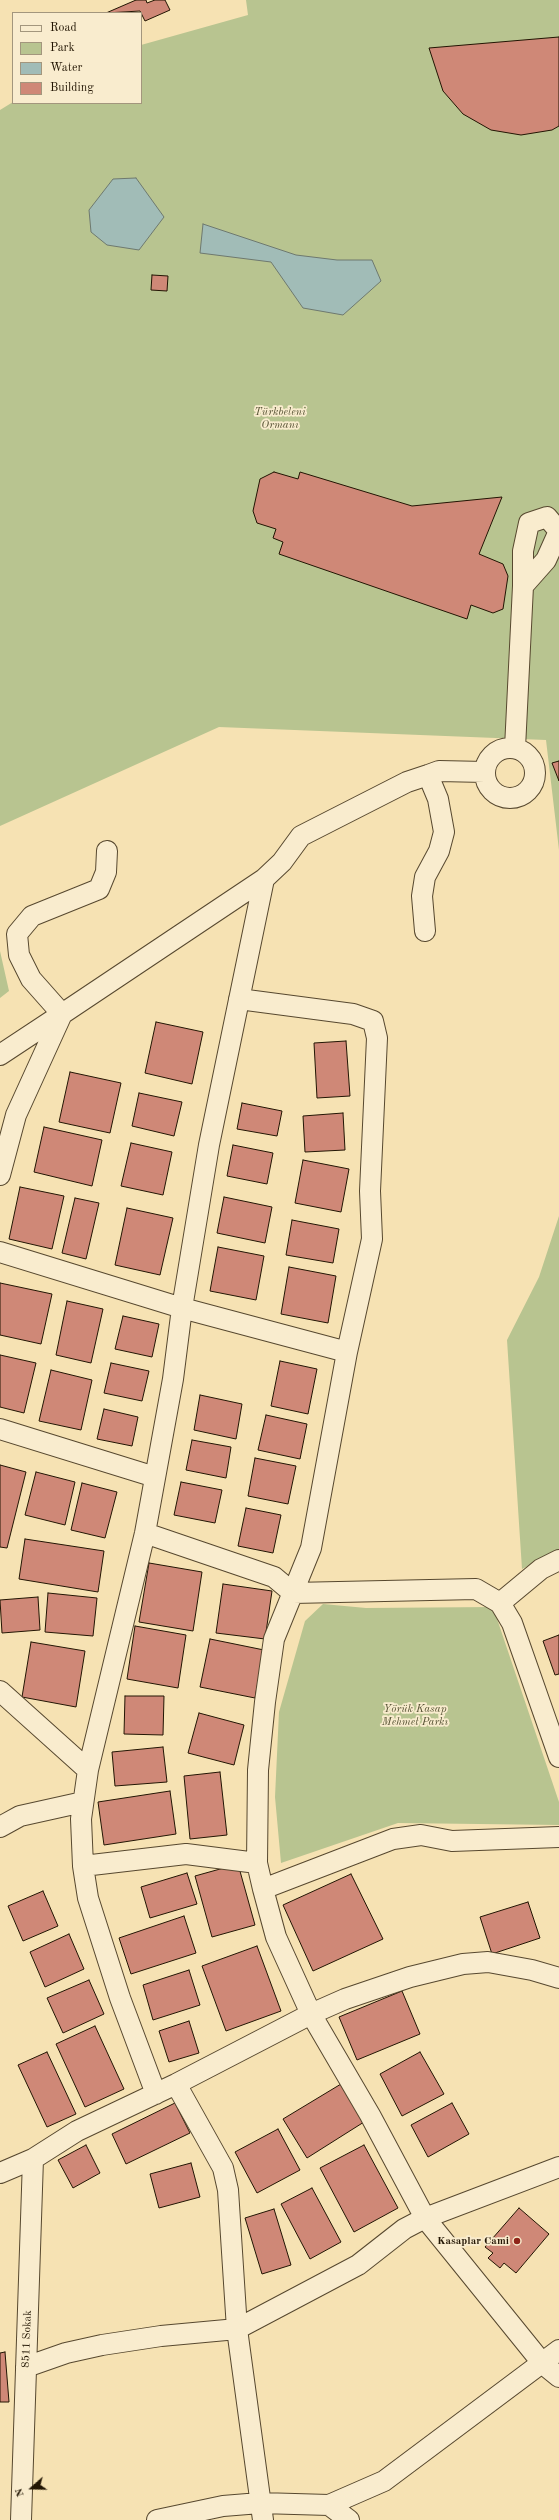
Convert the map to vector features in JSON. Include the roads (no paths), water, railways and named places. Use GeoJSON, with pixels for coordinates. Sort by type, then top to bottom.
{"type":"FeatureCollection","features":[{"type":"Feature","properties":{"kind":"street"},"geometry":{"type":"LineString","coordinates":[[515,748],[523,586]]}},
{"type":"Feature","properties":{"kind":"street"},"geometry":{"type":"LineString","coordinates":[[515,748],[524,751],[534,765],[534,782],[526,792],[514,798],[497,794],[491,788],[485,772],[491,756],[502,749],[515,748]]}},
{"type":"Feature","properties":{"kind":"street"},"geometry":{"type":"LineString","coordinates":[[0,1055],[264,879],[282,862],[301,836],[407,782],[439,771],[485,772]]}},
{"type":"Feature","properties":{"kind":"street"},"geometry":{"type":"LineString","coordinates":[[424,931],[422,896],[426,877],[439,851],[444,832],[438,799],[428,775]]}},
{"type":"Feature","properties":{"kind":"street"},"geometry":{"type":"LineString","coordinates":[[62,1014],[31,979],[19,955],[17,934],[32,916],[99,889],[106,872],[107,851]]}},
{"type":"Feature","properties":{"kind":"street"},"geometry":{"type":"LineString","coordinates":[[156,2094],[100,1940],[88,1898],[83,1866],[81,1819],[88,1770],[145,1533],[172,1379],[208,1145],[264,879]]}},
{"type":"Feature","properties":{"kind":"street"},"geometry":{"type":"LineString","coordinates":[[239,999],[353,1014],[373,1021],[378,1038],[370,1191],[372,1239],[347,1352],[312,1548],[274,1639],[265,1702],[258,1770],[257,1862],[263,1889],[276,1937],[311,2014],[370,2115],[425,2218],[543,2364],[559,2377]]}},
{"type":"Feature","properties":{"kind":"street"},"geometry":{"type":"LineString","coordinates":[[0,1175],[16,1115],[62,1014]]}},
{"type":"Feature","properties":{"kind":"street"},"geometry":{"type":"LineString","coordinates":[[0,1252],[182,1308],[347,1352]]}},
{"type":"Feature","properties":{"kind":"street"},"geometry":{"type":"LineString","coordinates":[[0,1429],[155,1477]]}},
{"type":"Feature","properties":{"kind":"street"},"geometry":{"type":"LineString","coordinates":[[145,1533],[274,1577],[293,1593],[476,1589],[500,1603],[512,1623],[559,1757]]}},
{"type":"Feature","properties":{"kind":"street"},"geometry":{"type":"LineString","coordinates":[[500,1603],[541,1569],[559,1560]]}},
{"type":"Feature","properties":{"kind":"street"},"geometry":{"type":"LineString","coordinates":[[0,1691],[88,1770]]}},
{"type":"Feature","properties":{"kind":"street"},"geometry":{"type":"LineString","coordinates":[[0,1827],[20,1816],[83,1802]]}},
{"type":"Feature","properties":{"kind":"street"},"geometry":{"type":"LineString","coordinates":[[263,1889],[393,1840],[421,1835],[452,1841],[559,1837]]}},
{"type":"Feature","properties":{"kind":"street"},"geometry":{"type":"LineString","coordinates":[[83,1866],[186,1854],[257,1862]]}},
{"type":"Feature","properties":{"kind":"street"},"geometry":{"type":"LineString","coordinates":[[0,2174],[33,2159],[77,2131],[176,2084],[311,2014],[378,1987],[463,1964],[488,1962],[532,1970],[559,1978]]}},
{"type":"Feature","properties":{"kind":"street"},"geometry":{"type":"LineString","coordinates":[[176,2084],[223,2168],[228,2190],[237,2329],[262,2512]]}},
{"type":"Feature","properties":{"kind":"street","name":"8511 Sokak"},"geometry":{"type":"LineString","coordinates":[[22,2520],[33,2159]]}},
{"type":"Feature","properties":{"kind":"street"},"geometry":{"type":"LineString","coordinates":[[26,2367],[66,2353],[102,2345],[161,2336],[237,2329],[358,2265],[404,2229],[425,2218],[559,2167]]}},
{"type":"Feature","properties":{"kind":"street"},"geometry":{"type":"LineString","coordinates":[[156,2520],[223,2506],[262,2512],[329,2505],[384,2481],[543,2364],[559,2350]]}},
{"type":"Feature","properties":{"kind":"street"},"geometry":{"type":"LineString","coordinates":[[329,2505],[349,2520]]}},
{"type":"Feature","properties":{"kind":"water"},"geometry":{"type":"Polygon","coordinates":[[[136,178],[164,217],[139,250],[107,245],[91,232],[89,210],[113,179],[136,178]]]}},
{"type":"Feature","properties":{"kind":"water"},"geometry":{"type":"Polygon","coordinates":[[[203,224],[296,255],[337,260],[372,260],[381,281],[343,315],[303,308],[271,262],[200,253],[203,224]]]}},
{"type":"Feature","properties":{"kind":"place","name":"Kasaplar Cami"},"geometry":{"type":"Point","coordinates":[517,2241]}},
{"type":"Feature","properties":{"kind":"park label","name":"Türkbeleni Ormanı"},"geometry":{"type":"Point","coordinates":[280,418]}},
{"type":"Feature","properties":{"kind":"park label","name":"Yörük Kasap Mehmet Parkı"},"geometry":{"type":"Point","coordinates":[415,1715]}}]}
